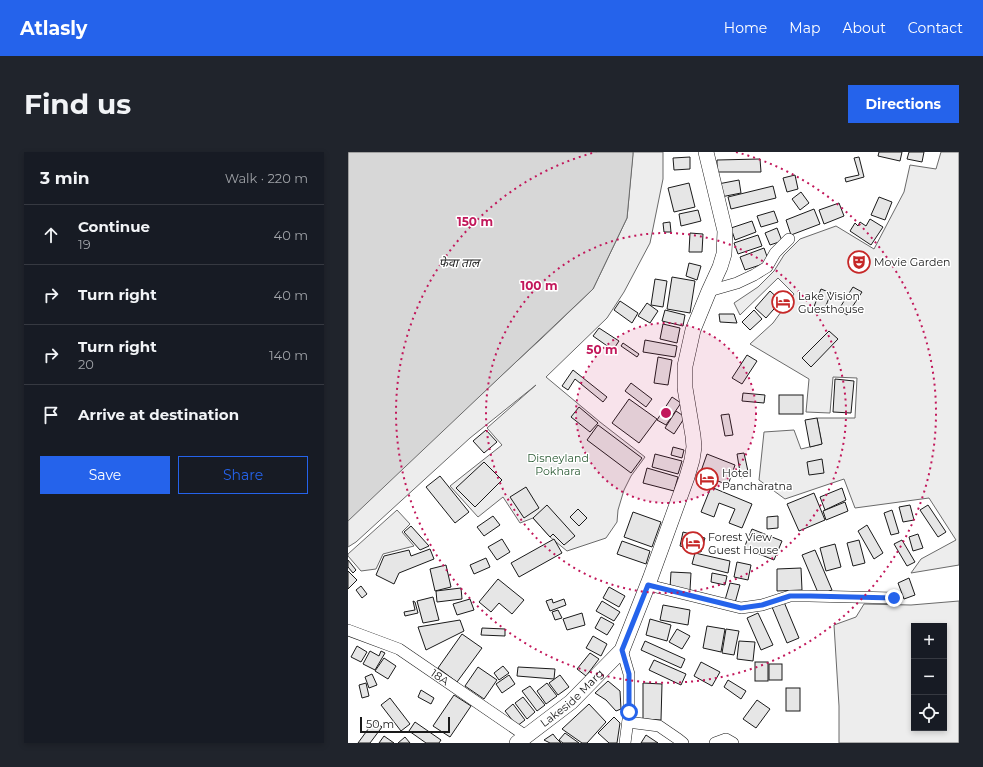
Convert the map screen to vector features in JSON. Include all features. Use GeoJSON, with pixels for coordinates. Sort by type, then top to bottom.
{"type":"FeatureCollection","features":[{"type":"Feature","properties":{"kind":"main road"},"geometry":{"type":"LineString","coordinates":[[622,650],[648,585],[692,460],[694,447],[684,388],[685,366],[693,330],[720,267],[724,254],[725,240],[725,231],[706,152]]}},
{"type":"Feature","properties":{"kind":"main road","name":"Lakeside Marg"},"geometry":{"type":"LineString","coordinates":[[522,740],[571,702],[622,650]]}},
{"type":"Feature","properties":{"kind":"street"},"geometry":{"type":"LineString","coordinates":[[709,291],[754,276],[767,267],[775,253],[789,239]]}},
{"type":"Feature","properties":{"kind":"street"},"geometry":{"type":"LineString","coordinates":[[648,585],[741,608],[762,605],[790,596],[894,598]]}},
{"type":"Feature","properties":{"kind":"street","name":"18A"},"geometry":{"type":"LineString","coordinates":[[348,630],[399,649],[522,740]]}},
{"type":"Feature","properties":{"kind":"street"},"geometry":{"type":"LineString","coordinates":[[622,650],[629,674],[629,712],[625,743]]}},
{"type":"Feature","properties":{"kind":"street"},"geometry":{"type":"LineString","coordinates":[[628,722],[659,726],[683,743]]}},
{"type":"Feature","properties":{"kind":"street"},"geometry":{"type":"LineString","coordinates":[[714,743],[726,739],[733,743]]}},
{"type":"Feature","properties":{"kind":"green space","name":"Disneyland Pokhara"},"geometry":{"type":"Polygon","coordinates":[[[633,152],[663,152],[663,179],[650,243],[624,292],[607,318],[546,377],[645,457],[631,476],[624,490],[618,510],[617,522],[606,538],[567,551],[550,537],[533,518],[520,523],[503,497],[478,517],[450,486],[502,445],[487,428],[536,385],[470,438],[356,542],[348,547],[348,520],[593,289],[627,218],[633,152]]]}},
{"type":"Feature","properties":{"kind":"green space"},"geometry":{"type":"Polygon","coordinates":[[[941,152],[959,152],[959,565],[911,573],[921,559],[956,540],[929,498],[855,508],[844,479],[785,499],[759,480],[764,432],[794,430],[801,449],[822,444],[817,418],[855,418],[857,378],[833,377],[830,413],[806,412],[809,379],[750,344],[773,323],[794,294],[778,278],[740,315],[734,303],[758,287],[774,271],[784,255],[800,239],[836,226],[874,249],[904,192],[910,165],[936,169],[941,152]]]}},
{"type":"Feature","properties":{"kind":"green space"},"geometry":{"type":"Polygon","coordinates":[[[397,510],[410,524],[402,532],[414,546],[383,554],[376,569],[361,571],[348,556],[348,554],[397,510]]]}},
{"type":"Feature","properties":{"kind":"green space"},"geometry":{"type":"Polygon","coordinates":[[[959,601],[959,743],[839,743],[839,706],[834,625],[856,617],[864,604],[911,605],[959,601]]]}},
{"type":"Feature","properties":{"kind":"water","name":"फेवा ताल"},"geometry":{"type":"Polygon","coordinates":[[[348,152],[633,152],[633,155],[627,218],[593,289],[348,521],[348,152]]]}},
{"type":"Feature","properties":{"kind":"building"},"geometry":{"type":"Polygon","coordinates":[[[879,152],[902,152],[900,161],[878,156],[879,152]]]}},
{"type":"Feature","properties":{"kind":"building"},"geometry":{"type":"Polygon","coordinates":[[[909,152],[924,152],[922,162],[907,159],[909,152]]]}},
{"type":"Feature","properties":{"kind":"building"},"geometry":{"type":"Polygon","coordinates":[[[690,157],[690,169],[674,170],[673,158],[690,157]]]}},
{"type":"Feature","properties":{"kind":"building"},"geometry":{"type":"Polygon","coordinates":[[[859,157],[864,177],[846,182],[845,178],[859,175],[854,158],[859,157]]]}},
{"type":"Feature","properties":{"kind":"building"},"geometry":{"type":"Polygon","coordinates":[[[760,159],[761,172],[717,172],[717,160],[760,159]]]}},
{"type":"Feature","properties":{"kind":"building"},"geometry":{"type":"Polygon","coordinates":[[[795,175],[798,189],[787,192],[783,178],[795,175]]]}},
{"type":"Feature","properties":{"kind":"building"},"geometry":{"type":"Polygon","coordinates":[[[739,180],[741,193],[721,197],[718,184],[739,180]]]}},
{"type":"Feature","properties":{"kind":"building"},"geometry":{"type":"Polygon","coordinates":[[[689,183],[695,207],[674,212],[668,188],[689,183]]]}},
{"type":"Feature","properties":{"kind":"building"},"geometry":{"type":"Polygon","coordinates":[[[773,186],[776,198],[731,209],[728,197],[773,186]]]}},
{"type":"Feature","properties":{"kind":"building"},"geometry":{"type":"Polygon","coordinates":[[[801,192],[809,203],[800,210],[792,199],[801,192]]]}},
{"type":"Feature","properties":{"kind":"building"},"geometry":{"type":"Polygon","coordinates":[[[879,197],[892,202],[885,220],[871,215],[879,197]]]}},
{"type":"Feature","properties":{"kind":"building"},"geometry":{"type":"Polygon","coordinates":[[[839,203],[844,216],[824,224],[819,210],[839,203]]]}},
{"type":"Feature","properties":{"kind":"building"},"geometry":{"type":"Polygon","coordinates":[[[814,209],[820,224],[791,235],[786,220],[814,209]]]}},
{"type":"Feature","properties":{"kind":"building"},"geometry":{"type":"Polygon","coordinates":[[[698,210],[701,221],[681,226],[679,214],[698,210]]]}},
{"type":"Feature","properties":{"kind":"building"},"geometry":{"type":"Polygon","coordinates":[[[774,211],[778,222],[761,227],[757,216],[774,211]]]}},
{"type":"Feature","properties":{"kind":"building"},"geometry":{"type":"Polygon","coordinates":[[[870,219],[883,227],[871,245],[850,231],[855,223],[858,226],[860,222],[866,226],[870,219]]]}},
{"type":"Feature","properties":{"kind":"building"},"geometry":{"type":"Polygon","coordinates":[[[752,221],[756,232],[735,240],[731,228],[752,221]]]}},
{"type":"Feature","properties":{"kind":"building"},"geometry":{"type":"Polygon","coordinates":[[[670,222],[671,232],[664,232],[663,223],[670,222]]]}},
{"type":"Feature","properties":{"kind":"building"},"geometry":{"type":"Polygon","coordinates":[[[777,228],[782,241],[770,245],[765,233],[777,228]]]}},
{"type":"Feature","properties":{"kind":"building"},"geometry":{"type":"Polygon","coordinates":[[[690,233],[703,234],[702,252],[689,252],[690,233]]]}},
{"type":"Feature","properties":{"kind":"building"},"geometry":{"type":"Polygon","coordinates":[[[758,235],[762,246],[738,254],[734,243],[758,235]]]}},
{"type":"Feature","properties":{"kind":"building"},"geometry":{"type":"Polygon","coordinates":[[[764,248],[769,262],[745,270],[740,257],[764,248]]]}},
{"type":"Feature","properties":{"kind":"building"},"geometry":{"type":"Polygon","coordinates":[[[689,263],[701,266],[697,280],[686,276],[689,263]]]}},
{"type":"Feature","properties":{"kind":"building"},"geometry":{"type":"Polygon","coordinates":[[[672,277],[695,281],[690,313],[667,309],[672,277]]]}},
{"type":"Feature","properties":{"kind":"building"},"geometry":{"type":"Polygon","coordinates":[[[655,279],[667,281],[663,307],[651,305],[655,279]]]}},
{"type":"Feature","properties":{"kind":"building"},"geometry":{"type":"Polygon","coordinates":[[[853,287],[862,292],[847,315],[839,309],[853,287]]]}},
{"type":"Feature","properties":{"kind":"building"},"geometry":{"type":"Polygon","coordinates":[[[821,289],[831,293],[823,313],[813,309],[821,289]]]}},
{"type":"Feature","properties":{"kind":"building"},"geometry":{"type":"Polygon","coordinates":[[[770,291],[781,301],[766,318],[755,308],[770,291]]]}},
{"type":"Feature","properties":{"kind":"building"},"geometry":{"type":"Polygon","coordinates":[[[620,301],[638,313],[632,323],[614,310],[620,301]]]}},
{"type":"Feature","properties":{"kind":"building"},"geometry":{"type":"Polygon","coordinates":[[[647,303],[658,311],[650,323],[638,316],[647,303]]]}},
{"type":"Feature","properties":{"kind":"building"},"geometry":{"type":"Polygon","coordinates":[[[665,310],[685,315],[683,326],[662,321],[665,310]]]}},
{"type":"Feature","properties":{"kind":"building"},"geometry":{"type":"Polygon","coordinates":[[[754,310],[762,319],[750,330],[742,322],[754,310]]]}},
{"type":"Feature","properties":{"kind":"building"},"geometry":{"type":"Polygon","coordinates":[[[719,314],[734,314],[737,323],[720,322],[719,314]]]}},
{"type":"Feature","properties":{"kind":"building"},"geometry":{"type":"Polygon","coordinates":[[[663,324],[680,328],[677,343],[660,339],[663,324]]]}},
{"type":"Feature","properties":{"kind":"building"},"geometry":{"type":"Polygon","coordinates":[[[599,328],[619,341],[613,350],[593,336],[599,328]]]}},
{"type":"Feature","properties":{"kind":"building"},"geometry":{"type":"Polygon","coordinates":[[[829,331],[838,339],[811,367],[802,358],[829,331]]]}},
{"type":"Feature","properties":{"kind":"building"},"geometry":{"type":"Polygon","coordinates":[[[645,340],[677,346],[675,357],[643,352],[645,340]]]}},
{"type":"Feature","properties":{"kind":"building"},"geometry":{"type":"Polygon","coordinates":[[[623,343],[639,354],[637,357],[621,346],[623,343]]]}},
{"type":"Feature","properties":{"kind":"building"},"geometry":{"type":"Polygon","coordinates":[[[747,355],[757,361],[742,384],[732,378],[747,355]]]}},
{"type":"Feature","properties":{"kind":"building"},"geometry":{"type":"Polygon","coordinates":[[[658,357],[672,360],[668,385],[654,383],[658,357]]]}},
{"type":"Feature","properties":{"kind":"building"},"geometry":{"type":"Polygon","coordinates":[[[573,370],[607,397],[603,402],[575,379],[568,390],[562,386],[573,370]]]}},
{"type":"Feature","properties":{"kind":"building"},"geometry":{"type":"Polygon","coordinates":[[[835,379],[854,381],[851,413],[833,412],[835,379]]]}},
{"type":"Feature","properties":{"kind":"building"},"geometry":{"type":"Polygon","coordinates":[[[631,383],[652,399],[646,407],[625,391],[631,383]]]}},
{"type":"Feature","properties":{"kind":"building"},"geometry":{"type":"Polygon","coordinates":[[[743,393],[765,395],[764,403],[742,401],[743,393]]]}},
{"type":"Feature","properties":{"kind":"building"},"geometry":{"type":"Polygon","coordinates":[[[779,395],[803,395],[803,414],[779,414],[779,395]]]}},
{"type":"Feature","properties":{"kind":"building"},"geometry":{"type":"Polygon","coordinates":[[[672,397],[681,403],[666,425],[657,420],[672,397]]]}},
{"type":"Feature","properties":{"kind":"building"},"geometry":{"type":"Polygon","coordinates":[[[629,399],[657,419],[639,443],[612,423],[629,399]]]}},
{"type":"Feature","properties":{"kind":"building"},"geometry":{"type":"Polygon","coordinates":[[[579,407],[598,423],[590,432],[571,417],[579,407]]]}},
{"type":"Feature","properties":{"kind":"building"},"geometry":{"type":"Polygon","coordinates":[[[676,411],[685,417],[674,434],[665,428],[676,411]]]}},
{"type":"Feature","properties":{"kind":"building"},"geometry":{"type":"Polygon","coordinates":[[[729,414],[733,435],[725,436],[721,415],[729,414]]]}},
{"type":"Feature","properties":{"kind":"building"},"geometry":{"type":"Polygon","coordinates":[[[817,418],[822,444],[810,447],[805,420],[817,418]]]}},
{"type":"Feature","properties":{"kind":"building"},"geometry":{"type":"Polygon","coordinates":[[[598,425],[642,458],[631,473],[587,440],[598,425]]]}},
{"type":"Feature","properties":{"kind":"building"},"geometry":{"type":"Polygon","coordinates":[[[486,430],[497,442],[484,453],[473,441],[486,430]]]}},
{"type":"Feature","properties":{"kind":"building"},"geometry":{"type":"Polygon","coordinates":[[[673,447],[684,450],[682,458],[671,455],[673,447]]]}},
{"type":"Feature","properties":{"kind":"building"},"geometry":{"type":"Polygon","coordinates":[[[744,453],[749,476],[741,478],[737,454],[744,453]]]}},
{"type":"Feature","properties":{"kind":"building"},"geometry":{"type":"Polygon","coordinates":[[[655,454],[682,461],[678,474],[652,467],[655,454]]]}},
{"type":"Feature","properties":{"kind":"building"},"geometry":{"type":"Polygon","coordinates":[[[707,454],[735,465],[728,485],[700,474],[707,454]]]}},
{"type":"Feature","properties":{"kind":"building"},"geometry":{"type":"Polygon","coordinates":[[[822,459],[824,473],[809,475],[807,462],[822,459]]]}},
{"type":"Feature","properties":{"kind":"building"},"geometry":{"type":"Polygon","coordinates":[[[484,462],[502,480],[475,507],[456,488],[484,462]]]}},
{"type":"Feature","properties":{"kind":"building"},"geometry":{"type":"Polygon","coordinates":[[[647,468],[678,477],[674,491],[643,483],[647,468]]]}},
{"type":"Feature","properties":{"kind":"building"},"geometry":{"type":"Polygon","coordinates":[[[440,476],[469,512],[455,523],[426,487],[440,476]]]}},
{"type":"Feature","properties":{"kind":"building"},"geometry":{"type":"Polygon","coordinates":[[[526,487],[539,508],[524,518],[510,497],[526,487]]]}},
{"type":"Feature","properties":{"kind":"building"},"geometry":{"type":"Polygon","coordinates":[[[711,487],[752,504],[742,528],[729,523],[735,509],[719,503],[714,517],[701,512],[711,487]]]}},
{"type":"Feature","properties":{"kind":"building"},"geometry":{"type":"Polygon","coordinates":[[[842,488],[846,500],[825,510],[820,497],[842,488]]]}},
{"type":"Feature","properties":{"kind":"building"},"geometry":{"type":"Polygon","coordinates":[[[814,493],[825,520],[799,531],[787,504],[814,493]]]}},
{"type":"Feature","properties":{"kind":"building"},"geometry":{"type":"Polygon","coordinates":[[[845,502],[848,511],[826,520],[823,511],[845,502]]]}},
{"type":"Feature","properties":{"kind":"building"},"geometry":{"type":"Polygon","coordinates":[[[547,505],[575,536],[564,545],[553,534],[550,537],[533,518],[547,505]]]}},
{"type":"Feature","properties":{"kind":"building"},"geometry":{"type":"Polygon","coordinates":[[[910,505],[914,520],[903,522],[899,507],[910,505]]]}},
{"type":"Feature","properties":{"kind":"building"},"geometry":{"type":"Polygon","coordinates":[[[928,505],[946,532],[938,537],[920,510],[928,505]]]}},
{"type":"Feature","properties":{"kind":"building"},"geometry":{"type":"Polygon","coordinates":[[[578,509],[587,518],[579,526],[570,517],[578,509]]]}},
{"type":"Feature","properties":{"kind":"building"},"geometry":{"type":"Polygon","coordinates":[[[892,510],[899,533],[891,535],[884,513],[892,510]]]}},
{"type":"Feature","properties":{"kind":"building"},"geometry":{"type":"Polygon","coordinates":[[[633,512],[661,522],[652,547],[624,537],[633,512]]]}},
{"type":"Feature","properties":{"kind":"building"},"geometry":{"type":"Polygon","coordinates":[[[493,516],[500,525],[484,536],[477,527],[493,516]]]}},
{"type":"Feature","properties":{"kind":"building"},"geometry":{"type":"Polygon","coordinates":[[[778,516],[778,528],[767,529],[767,517],[778,516]]]}},
{"type":"Feature","properties":{"kind":"building"},"geometry":{"type":"Polygon","coordinates":[[[867,525],[883,553],[874,559],[858,531],[867,525]]]}},
{"type":"Feature","properties":{"kind":"building"},"geometry":{"type":"Polygon","coordinates":[[[411,526],[429,546],[420,550],[404,532],[411,526]]]}},
{"type":"Feature","properties":{"kind":"building"},"geometry":{"type":"Polygon","coordinates":[[[752,529],[782,541],[774,560],[744,548],[752,529]]]}},
{"type":"Feature","properties":{"kind":"building"},"geometry":{"type":"Polygon","coordinates":[[[683,532],[705,538],[701,552],[680,546],[683,532]]]}},
{"type":"Feature","properties":{"kind":"building"},"geometry":{"type":"Polygon","coordinates":[[[918,534],[923,548],[913,551],[909,537],[918,534]]]}},
{"type":"Feature","properties":{"kind":"building"},"geometry":{"type":"Polygon","coordinates":[[[502,539],[510,552],[497,560],[488,547],[502,539]]]}},
{"type":"Feature","properties":{"kind":"building"},"geometry":{"type":"Polygon","coordinates":[[[554,539],[562,553],[519,577],[511,563],[554,539]]]}},
{"type":"Feature","properties":{"kind":"building"},"geometry":{"type":"Polygon","coordinates":[[[859,540],[865,563],[853,566],[847,543],[859,540]]]}},
{"type":"Feature","properties":{"kind":"building"},"geometry":{"type":"Polygon","coordinates":[[[902,540],[915,562],[907,566],[894,544],[902,540]]]}},
{"type":"Feature","properties":{"kind":"building"},"geometry":{"type":"Polygon","coordinates":[[[622,541],[650,551],[646,564],[617,554],[622,541]]]}},
{"type":"Feature","properties":{"kind":"building"},"geometry":{"type":"Polygon","coordinates":[[[835,544],[841,567],[826,571],[820,548],[835,544]]]}},
{"type":"Feature","properties":{"kind":"building"},"geometry":{"type":"Polygon","coordinates":[[[430,549],[434,559],[399,573],[394,584],[376,575],[384,556],[409,550],[411,556],[430,549]]]}},
{"type":"Feature","properties":{"kind":"building"},"geometry":{"type":"Polygon","coordinates":[[[815,550],[832,590],[819,595],[802,555],[815,550]]]}},
{"type":"Feature","properties":{"kind":"building"},"geometry":{"type":"Polygon","coordinates":[[[695,553],[730,561],[728,573],[692,564],[695,553]]]}},
{"type":"Feature","properties":{"kind":"building"},"geometry":{"type":"Polygon","coordinates":[[[486,558],[490,567],[474,574],[470,565],[486,558]]]}},
{"type":"Feature","properties":{"kind":"building"},"geometry":{"type":"Polygon","coordinates":[[[348,560],[356,570],[353,573],[348,567],[348,560]]]}},
{"type":"Feature","properties":{"kind":"building"},"geometry":{"type":"Polygon","coordinates":[[[737,562],[751,565],[748,580],[734,577],[737,562]]]}},
{"type":"Feature","properties":{"kind":"building"},"geometry":{"type":"Polygon","coordinates":[[[446,565],[451,587],[435,591],[430,569],[446,565]]]}},
{"type":"Feature","properties":{"kind":"building"},"geometry":{"type":"Polygon","coordinates":[[[801,568],[802,590],[777,591],[777,569],[801,568]]]}},
{"type":"Feature","properties":{"kind":"building"},"geometry":{"type":"Polygon","coordinates":[[[348,571],[357,580],[348,589],[348,571]]]}},
{"type":"Feature","properties":{"kind":"building"},"geometry":{"type":"Polygon","coordinates":[[[671,572],[691,573],[690,590],[670,588],[671,572]]]}},
{"type":"Feature","properties":{"kind":"building"},"geometry":{"type":"Polygon","coordinates":[[[712,573],[727,576],[725,585],[711,582],[712,573]]]}},
{"type":"Feature","properties":{"kind":"building"},"geometry":{"type":"Polygon","coordinates":[[[909,578],[915,595],[904,599],[898,583],[909,578]]]}},
{"type":"Feature","properties":{"kind":"building"},"geometry":{"type":"Polygon","coordinates":[[[498,579],[524,600],[512,614],[499,603],[491,612],[479,602],[498,579]]]}},
{"type":"Feature","properties":{"kind":"building"},"geometry":{"type":"Polygon","coordinates":[[[730,583],[740,585],[735,603],[725,600],[730,583]]]}},
{"type":"Feature","properties":{"kind":"building"},"geometry":{"type":"Polygon","coordinates":[[[361,586],[367,594],[362,598],[356,590],[361,586]]]}},
{"type":"Feature","properties":{"kind":"building"},"geometry":{"type":"Polygon","coordinates":[[[609,587],[625,596],[619,607],[603,598],[609,587]]]}},
{"type":"Feature","properties":{"kind":"building"},"geometry":{"type":"Polygon","coordinates":[[[461,588],[462,599],[437,602],[436,591],[461,588]]]}},
{"type":"Feature","properties":{"kind":"building"},"geometry":{"type":"Polygon","coordinates":[[[433,597],[439,620],[423,623],[417,601],[433,597]]]}},
{"type":"Feature","properties":{"kind":"building"},"geometry":{"type":"Polygon","coordinates":[[[470,599],[474,610],[457,615],[453,604],[470,599]]]}},
{"type":"Feature","properties":{"kind":"building"},"geometry":{"type":"Polygon","coordinates":[[[552,599],[553,603],[564,599],[566,605],[550,611],[546,601],[552,599]]]}},
{"type":"Feature","properties":{"kind":"building"},"geometry":{"type":"Polygon","coordinates":[[[413,601],[415,602],[418,613],[405,616],[404,612],[415,610],[413,601]]]}},
{"type":"Feature","properties":{"kind":"building"},"geometry":{"type":"Polygon","coordinates":[[[602,601],[620,612],[614,621],[596,611],[602,601]]]}},
{"type":"Feature","properties":{"kind":"building"},"geometry":{"type":"Polygon","coordinates":[[[784,602],[799,638],[787,643],[772,607],[784,602]]]}},
{"type":"Feature","properties":{"kind":"building"},"geometry":{"type":"Polygon","coordinates":[[[663,605],[690,610],[688,625],[660,620],[663,605]]]}},
{"type":"Feature","properties":{"kind":"building"},"geometry":{"type":"Polygon","coordinates":[[[558,610],[562,618],[555,620],[552,612],[558,610]]]}},
{"type":"Feature","properties":{"kind":"building"},"geometry":{"type":"Polygon","coordinates":[[[582,613],[585,625],[567,630],[563,619],[582,613]]]}},
{"type":"Feature","properties":{"kind":"building"},"geometry":{"type":"Polygon","coordinates":[[[758,613],[773,645],[761,650],[747,618],[758,613]]]}},
{"type":"Feature","properties":{"kind":"building"},"geometry":{"type":"Polygon","coordinates":[[[601,617],[614,624],[607,635],[595,628],[601,617]]]}},
{"type":"Feature","properties":{"kind":"building"},"geometry":{"type":"Polygon","coordinates":[[[650,619],[671,625],[667,641],[646,635],[650,619]]]}},
{"type":"Feature","properties":{"kind":"building"},"geometry":{"type":"Polygon","coordinates":[[[460,620],[464,631],[426,650],[418,627],[460,620]]]}},
{"type":"Feature","properties":{"kind":"building"},"geometry":{"type":"Polygon","coordinates":[[[707,626],[725,629],[721,652],[703,648],[707,626]]]}},
{"type":"Feature","properties":{"kind":"building"},"geometry":{"type":"Polygon","coordinates":[[[482,628],[505,629],[505,636],[481,635],[482,628]]]}},
{"type":"Feature","properties":{"kind":"building"},"geometry":{"type":"Polygon","coordinates":[[[677,629],[690,636],[682,649],[669,642],[677,629]]]}},
{"type":"Feature","properties":{"kind":"building"},"geometry":{"type":"Polygon","coordinates":[[[726,629],[739,631],[734,655],[722,653],[726,629]]]}},
{"type":"Feature","properties":{"kind":"building"},"geometry":{"type":"Polygon","coordinates":[[[462,634],[482,648],[457,682],[438,668],[462,634]]]}},
{"type":"Feature","properties":{"kind":"building"},"geometry":{"type":"Polygon","coordinates":[[[593,636],[607,644],[601,656],[586,648],[593,636]]]}},
{"type":"Feature","properties":{"kind":"building"},"geometry":{"type":"Polygon","coordinates":[[[645,641],[685,659],[681,668],[641,650],[645,641]]]}},
{"type":"Feature","properties":{"kind":"building"},"geometry":{"type":"Polygon","coordinates":[[[739,641],[755,642],[753,661],[737,659],[739,641]]]}},
{"type":"Feature","properties":{"kind":"building"},"geometry":{"type":"Polygon","coordinates":[[[357,646],[367,652],[361,662],[351,657],[357,646]]]}},
{"type":"Feature","properties":{"kind":"building"},"geometry":{"type":"Polygon","coordinates":[[[370,651],[379,656],[381,651],[385,653],[375,670],[363,664],[370,651]]]}},
{"type":"Feature","properties":{"kind":"building"},"geometry":{"type":"Polygon","coordinates":[[[590,653],[599,659],[586,676],[577,669],[590,653]]]}},
{"type":"Feature","properties":{"kind":"building"},"geometry":{"type":"Polygon","coordinates":[[[384,658],[396,666],[388,679],[375,671],[384,658]]]}},
{"type":"Feature","properties":{"kind":"building"},"geometry":{"type":"Polygon","coordinates":[[[654,660],[686,674],[681,685],[649,670],[654,660]]]}},
{"type":"Feature","properties":{"kind":"building"},"geometry":{"type":"Polygon","coordinates":[[[701,662],[720,672],[712,686],[694,676],[701,662]]]}},
{"type":"Feature","properties":{"kind":"building"},"geometry":{"type":"Polygon","coordinates":[[[755,662],[768,662],[768,681],[755,681],[755,662]]]}},
{"type":"Feature","properties":{"kind":"building"},"geometry":{"type":"Polygon","coordinates":[[[769,664],[782,664],[782,680],[769,680],[769,664]]]}},
{"type":"Feature","properties":{"kind":"building"},"geometry":{"type":"Polygon","coordinates":[[[503,666],[509,673],[499,680],[494,673],[503,666]]]}},
{"type":"Feature","properties":{"kind":"building"},"geometry":{"type":"Polygon","coordinates":[[[478,667],[497,680],[484,699],[465,686],[478,667]]]}},
{"type":"Feature","properties":{"kind":"building"},"geometry":{"type":"Polygon","coordinates":[[[518,667],[555,669],[554,679],[517,676],[518,667]]]}},
{"type":"Feature","properties":{"kind":"building"},"geometry":{"type":"Polygon","coordinates":[[[372,674],[377,685],[369,688],[365,677],[372,674]]]}},
{"type":"Feature","properties":{"kind":"building"},"geometry":{"type":"Polygon","coordinates":[[[509,675],[515,684],[502,693],[496,684],[509,675]]]}},
{"type":"Feature","properties":{"kind":"building"},"geometry":{"type":"Polygon","coordinates":[[[560,675],[569,687],[558,695],[549,683],[560,675]]]}},
{"type":"Feature","properties":{"kind":"building"},"geometry":{"type":"Polygon","coordinates":[[[728,680],[746,691],[741,699],[724,687],[728,680]]]}},
{"type":"Feature","properties":{"kind":"building"},"geometry":{"type":"Polygon","coordinates":[[[608,681],[620,691],[621,709],[616,711],[606,700],[595,693],[608,681]]]}},
{"type":"Feature","properties":{"kind":"building"},"geometry":{"type":"Polygon","coordinates":[[[366,683],[369,696],[362,698],[359,685],[366,683]]]}},
{"type":"Feature","properties":{"kind":"building"},"geometry":{"type":"Polygon","coordinates":[[[547,683],[557,696],[546,704],[537,691],[547,683]]]}},
{"type":"Feature","properties":{"kind":"building"},"geometry":{"type":"Polygon","coordinates":[[[643,683],[662,684],[661,720],[643,719],[643,683]]]}},
{"type":"Feature","properties":{"kind":"building"},"geometry":{"type":"Polygon","coordinates":[[[530,686],[545,705],[537,711],[522,691],[530,686]]]}},
{"type":"Feature","properties":{"kind":"building"},"geometry":{"type":"Polygon","coordinates":[[[786,688],[800,688],[800,711],[786,711],[786,688]]]}},
{"type":"Feature","properties":{"kind":"building"},"geometry":{"type":"Polygon","coordinates":[[[421,690],[434,698],[431,704],[418,697],[421,690]]]}},
{"type":"Feature","properties":{"kind":"building"},"geometry":{"type":"Polygon","coordinates":[[[454,695],[471,706],[450,737],[433,726],[454,695]]]}},
{"type":"Feature","properties":{"kind":"building"},"geometry":{"type":"Polygon","coordinates":[[[523,697],[535,712],[527,719],[515,703],[523,697]]]}},
{"type":"Feature","properties":{"kind":"building"},"geometry":{"type":"Polygon","coordinates":[[[390,698],[410,724],[401,731],[381,705],[390,698]]]}},
{"type":"Feature","properties":{"kind":"building"},"geometry":{"type":"Polygon","coordinates":[[[757,700],[770,709],[756,728],[743,719],[757,700]]]}},
{"type":"Feature","properties":{"kind":"building"},"geometry":{"type":"Polygon","coordinates":[[[513,704],[525,720],[517,726],[505,711],[513,704]]]}},
{"type":"Feature","properties":{"kind":"building"},"geometry":{"type":"Polygon","coordinates":[[[589,704],[606,722],[587,743],[582,743],[562,729],[589,704]]]}},
{"type":"Feature","properties":{"kind":"building"},"geometry":{"type":"Polygon","coordinates":[[[614,717],[620,723],[617,743],[609,743],[598,733],[614,717]]]}},
{"type":"Feature","properties":{"kind":"building"},"geometry":{"type":"Polygon","coordinates":[[[374,721],[382,727],[370,743],[358,743],[374,721]]]}},
{"type":"Feature","properties":{"kind":"building"},"geometry":{"type":"Polygon","coordinates":[[[415,722],[441,740],[439,743],[426,743],[409,731],[415,722]]]}},
{"type":"Feature","properties":{"kind":"building"},"geometry":{"type":"Polygon","coordinates":[[[565,733],[579,743],[563,743],[559,740],[565,733]]]}},
{"type":"Feature","properties":{"kind":"building"},"geometry":{"type":"Polygon","coordinates":[[[553,734],[561,743],[550,743],[544,740],[553,734]]]}},
{"type":"Feature","properties":{"kind":"building"},"geometry":{"type":"Polygon","coordinates":[[[646,735],[658,743],[641,743],[646,735]]]}},
{"type":"Feature","properties":{"kind":"building"},"geometry":{"type":"Polygon","coordinates":[[[384,736],[394,743],[379,743],[384,736]]]}},
{"type":"Feature","properties":{"kind":"building"},"geometry":{"type":"Polygon","coordinates":[[[405,737],[410,743],[398,743],[405,737]]]}},
{"type":"Feature","properties":{"kind":"place","name":"Movie Garden"},"geometry":{"type":"Point","coordinates":[859,262]}},
{"type":"Feature","properties":{"kind":"place","name":"Lake Vision Guesthouse"},"geometry":{"type":"Point","coordinates":[783,302]}},
{"type":"Feature","properties":{"kind":"place","name":"Hotel Pancharatna"},"geometry":{"type":"Point","coordinates":[707,479]}},
{"type":"Feature","properties":{"kind":"place","name":"Forest View Guest House"},"geometry":{"type":"Point","coordinates":[693,543]}},
{"type":"Feature","properties":{"kind":"route"},"geometry":{"type":"LineString","coordinates":[[629,712],[629,674],[622,650],[648,585],[741,608],[762,605],[790,596],[894,598]]}}]}
